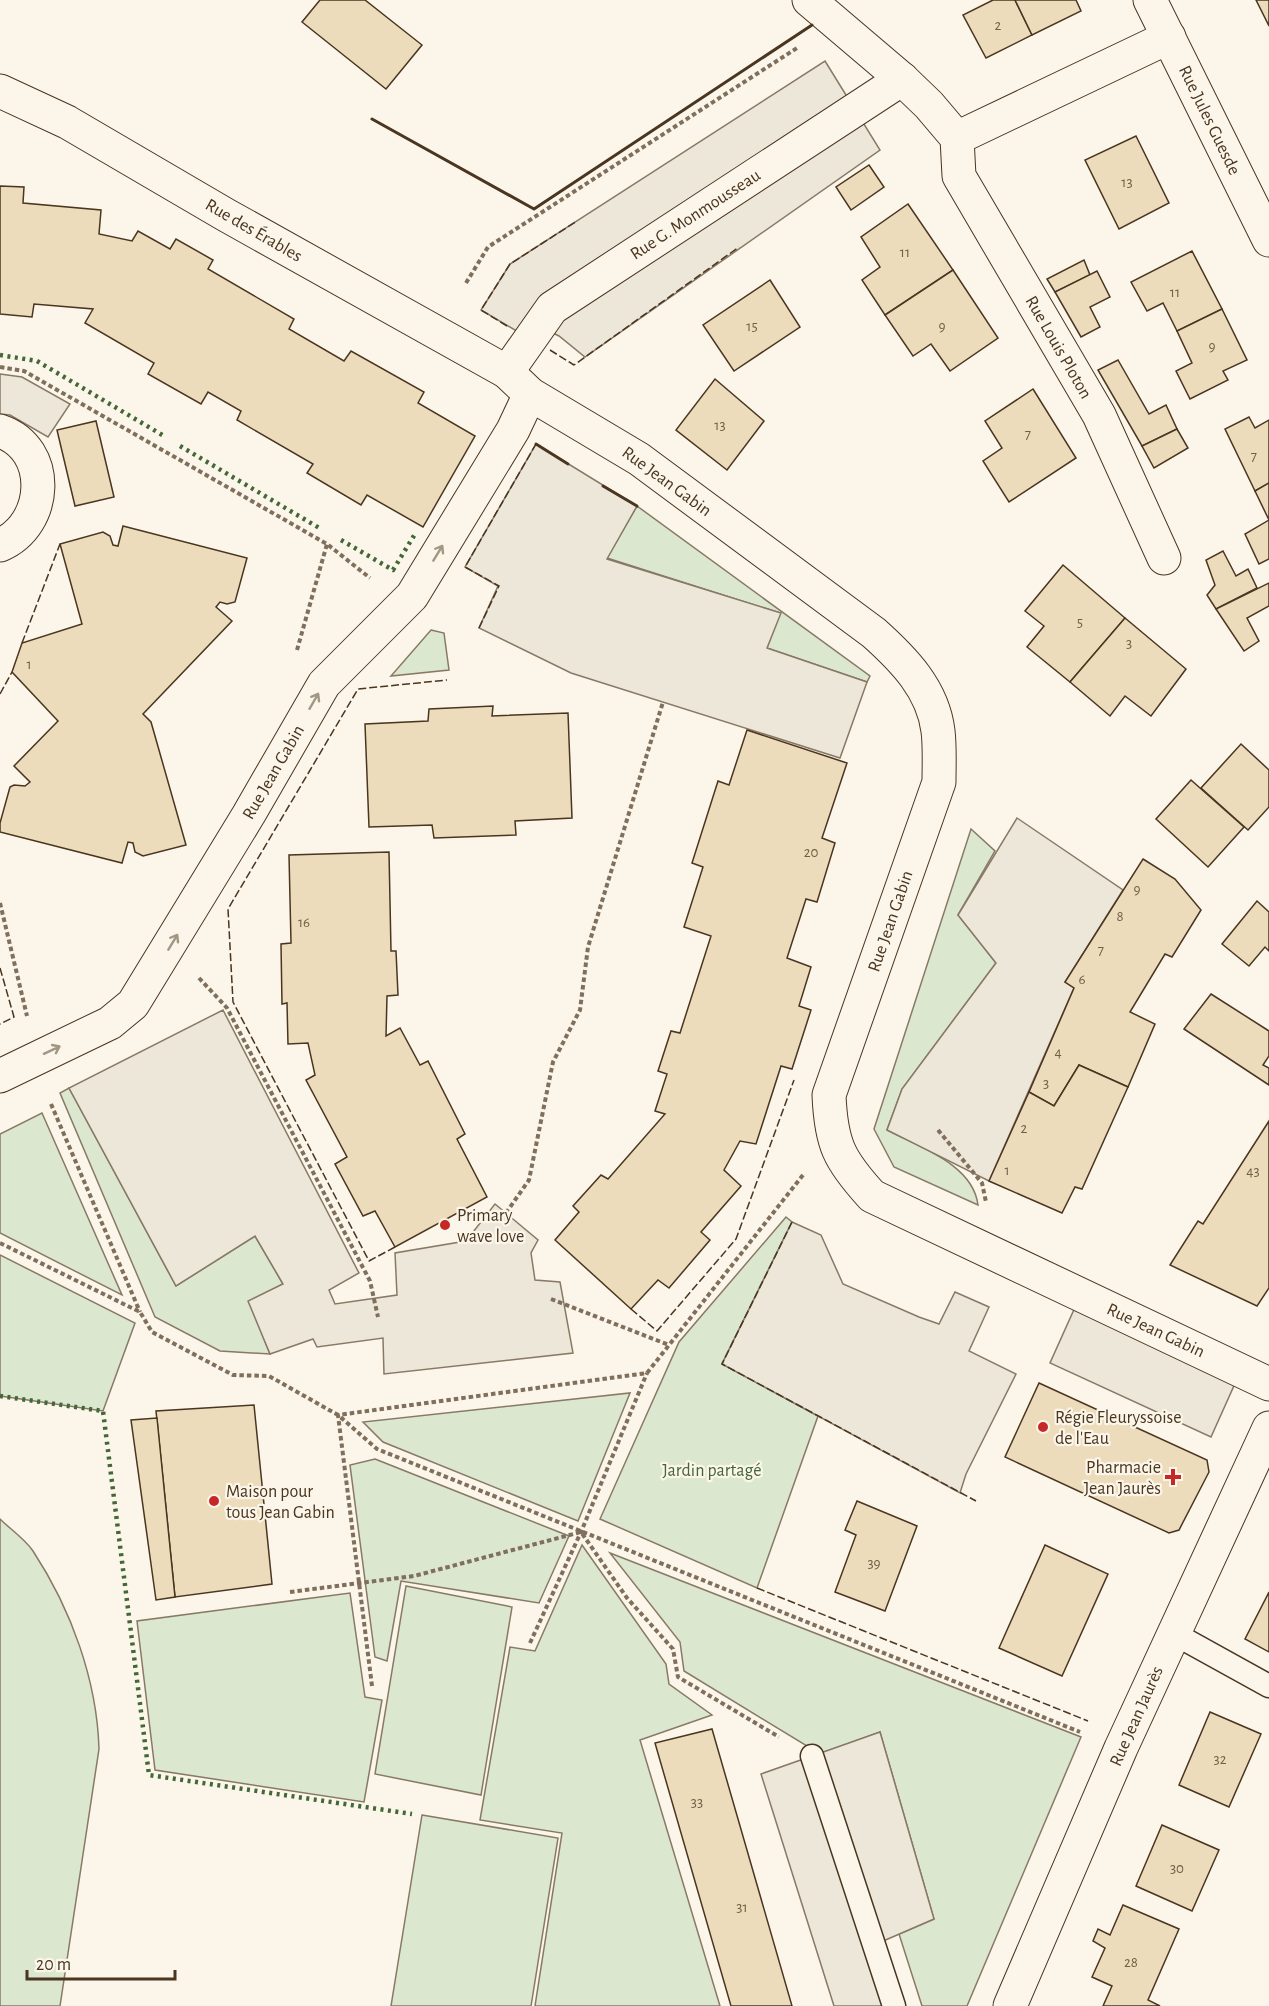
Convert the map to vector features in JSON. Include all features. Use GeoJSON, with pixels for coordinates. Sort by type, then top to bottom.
{"type":"FeatureCollection","features":[{"type":"Feature","properties":{"kind":"street"},"geometry":{"type":"LineString","coordinates":[[809,0],[902,79],[957,138],[1169,37]]}},
{"type":"Feature","properties":{"kind":"street","name":"Rue Jules Guesde"},"geometry":{"type":"LineString","coordinates":[[1150,0],[1269,240]]}},
{"type":"Feature","properties":{"kind":"street","name":"Rue G. Monmousseau"},"geometry":{"type":"LineString","coordinates":[[507,372],[552,308],[902,79]]}},
{"type":"Feature","properties":{"kind":"street","name":"Rue des Érables"},"geometry":{"type":"LineString","coordinates":[[0,91],[67,122],[226,215],[507,372]]}},
{"type":"Feature","properties":{"kind":"street","name":"Rue Louis Ploton"},"geometry":{"type":"LineString","coordinates":[[957,138],[959,176],[1099,415],[1164,558]]}},
{"type":"Feature","properties":{"kind":"street","name":"Rue Jean Gabin"},"geometry":{"type":"LineString","coordinates":[[507,372],[531,394],[639,459],[874,633],[906,662],[933,710],[938,730],[939,782],[829,1095],[830,1126],[847,1168],[872,1196],[1269,1384]]}},
{"type":"Feature","properties":{"kind":"street","name":"Rue Jean Gabin"},"geometry":{"type":"LineString","coordinates":[[0,1076],[110,1023],[133,1004],[243,824],[324,684],[412,596],[513,430],[531,394]]}},
{"type":"Feature","properties":{"kind":"street"},"geometry":{"type":"LineString","coordinates":[[0,431],[23,447],[35,465],[39,486],[36,507],[26,526],[10,541],[0,545]]}},
{"type":"Feature","properties":{"kind":"street","name":"Rue Jean Jaurès"},"geometry":{"type":"LineString","coordinates":[[1010,2006],[1173,1633],[1269,1428]]}},
{"type":"Feature","properties":{"kind":"lane"},"geometry":{"type":"LineString","coordinates":[[1173,1633],[1269,1686]]}},
{"type":"Feature","properties":{"kind":"lane"},"geometry":{"type":"LineString","coordinates":[[812,1756],[894,2006]]}},
{"type":"Feature","properties":{"kind":"path"},"geometry":{"type":"LineString","coordinates":[[465,283],[488,247],[835,23]]}},
{"type":"Feature","properties":{"kind":"path"},"geometry":{"type":"LineString","coordinates":[[0,367],[24,370],[327,543],[373,580]]}},
{"type":"Feature","properties":{"kind":"path"},"geometry":{"type":"LineString","coordinates":[[300,657],[296,647],[327,543]]}},
{"type":"Feature","properties":{"kind":"path"},"geometry":{"type":"LineString","coordinates":[[506,1213],[529,1180],[553,1062],[580,1010],[588,947],[663,702]]}},
{"type":"Feature","properties":{"kind":"path"},"geometry":{"type":"LineString","coordinates":[[0,903],[27,1019]]}},
{"type":"Feature","properties":{"kind":"path"},"geometry":{"type":"LineString","coordinates":[[195,975],[227,1008],[370,1281],[378,1317]]}},
{"type":"Feature","properties":{"kind":"path"},"geometry":{"type":"LineString","coordinates":[[51,1104],[140,1312],[152,1332],[233,1375],[268,1376],[339,1415],[377,1449],[1092,1737]]}},
{"type":"Feature","properties":{"kind":"path"},"geometry":{"type":"LineString","coordinates":[[938,1130],[982,1182],[995,1256]]}},
{"type":"Feature","properties":{"kind":"path"},"geometry":{"type":"LineString","coordinates":[[530,1643],[582,1532],[647,1373],[817,1157],[839,1150]]}},
{"type":"Feature","properties":{"kind":"path"},"geometry":{"type":"LineString","coordinates":[[0,1243],[140,1312]]}},
{"type":"Feature","properties":{"kind":"path"},"geometry":{"type":"LineString","coordinates":[[551,1299],[669,1345]]}},
{"type":"Feature","properties":{"kind":"path"},"geometry":{"type":"LineString","coordinates":[[339,1415],[647,1373]]}},
{"type":"Feature","properties":{"kind":"path"},"geometry":{"type":"LineString","coordinates":[[339,1415],[372,1686]]}},
{"type":"Feature","properties":{"kind":"path"},"geometry":{"type":"LineString","coordinates":[[290,1592],[414,1576],[582,1532]]}},
{"type":"Feature","properties":{"kind":"path"},"geometry":{"type":"LineString","coordinates":[[582,1532],[627,1598],[673,1649],[678,1677],[812,1756]]}},
{"type":"Feature","properties":{"kind":"green space"},"geometry":{"type":"Polygon","coordinates":[[[637,506],[870,676],[867,682],[767,648],[780,613],[607,558],[637,506]]]}},
{"type":"Feature","properties":{"kind":"green space"},"geometry":{"type":"Polygon","coordinates":[[[431,630],[444,633],[449,670],[391,676],[431,630]]]}},
{"type":"Feature","properties":{"kind":"green space"},"geometry":{"type":"Polygon","coordinates":[[[971,829],[995,851],[958,915],[996,963],[902,1089],[887,1130],[943,1158],[966,1178],[974,1191],[978,1205],[894,1167],[874,1129],[971,829]]]}},
{"type":"Feature","properties":{"kind":"green space"},"geometry":{"type":"Polygon","coordinates":[[[69,1088],[176,1286],[255,1236],[283,1284],[249,1301],[270,1354],[220,1351],[155,1317],[60,1093],[69,1088]]]}},
{"type":"Feature","properties":{"kind":"green space"},"geometry":{"type":"Polygon","coordinates":[[[42,1113],[122,1295],[0,1233],[0,1134],[42,1113]]]}},
{"type":"Feature","properties":{"kind":"green space","name":"Jardin partagé"},"geometry":{"type":"Polygon","coordinates":[[[786,1217],[792,1222],[722,1364],[818,1416],[757,1588],[600,1519],[679,1342],[786,1217]]]}},
{"type":"Feature","properties":{"kind":"green space"},"geometry":{"type":"Polygon","coordinates":[[[0,1255],[135,1323],[103,1411],[0,1396],[0,1255]]]}},
{"type":"Feature","properties":{"kind":"green space"},"geometry":{"type":"Polygon","coordinates":[[[630,1393],[578,1521],[383,1442],[363,1422],[630,1393]]]}},
{"type":"Feature","properties":{"kind":"green space"},"geometry":{"type":"Polygon","coordinates":[[[375,1459],[569,1536],[539,1603],[401,1581],[387,1661],[375,1657],[350,1465],[375,1459]]]}},
{"type":"Feature","properties":{"kind":"green space"},"geometry":{"type":"Polygon","coordinates":[[[0,1519],[30,1547],[59,1597],[80,1646],[97,1723],[99,1749],[60,2006],[0,2006],[0,1519]]]}},
{"type":"Feature","properties":{"kind":"green space"},"geometry":{"type":"Polygon","coordinates":[[[582,1545],[666,1664],[669,1684],[712,1715],[640,1740],[720,2006],[535,2006],[562,1833],[480,1820],[510,1647],[535,1651],[582,1545]]]}},
{"type":"Feature","properties":{"kind":"green space"},"geometry":{"type":"Polygon","coordinates":[[[610,1553],[1081,1737],[967,2006],[922,2006],[899,1934],[934,1919],[880,1732],[820,1754],[684,1671],[680,1642],[610,1553]]]}},
{"type":"Feature","properties":{"kind":"green space"},"geometry":{"type":"Polygon","coordinates":[[[406,1586],[512,1607],[481,1795],[375,1774],[406,1586]]]}},
{"type":"Feature","properties":{"kind":"green space"},"geometry":{"type":"Polygon","coordinates":[[[350,1593],[365,1697],[382,1700],[364,1802],[155,1770],[137,1621],[350,1593]]]}},
{"type":"Feature","properties":{"kind":"green space"},"geometry":{"type":"Polygon","coordinates":[[[422,1815],[558,1838],[531,2006],[391,2006],[422,1815]]]}},
{"type":"Feature","properties":{"kind":"shaded area"},"geometry":{"type":"Polygon","coordinates":[[[825,61],[880,150],[585,357],[559,336],[539,326],[530,339],[481,310],[510,264],[825,61]]]}},
{"type":"Feature","properties":{"kind":"shaded area"},"geometry":{"type":"Polygon","coordinates":[[[0,374],[22,377],[70,404],[48,437],[10,415],[0,414],[0,374]]]}},
{"type":"Feature","properties":{"kind":"shaded area"},"geometry":{"type":"Polygon","coordinates":[[[536,444],[637,506],[607,559],[781,613],[767,648],[867,682],[840,758],[571,673],[479,628],[498,586],[465,567],[536,444]]]}},
{"type":"Feature","properties":{"kind":"shaded area"},"geometry":{"type":"Polygon","coordinates":[[[1017,818],[1123,890],[1065,982],[1074,988],[989,1181],[887,1130],[902,1089],[996,963],[958,915],[1017,818]]]}},
{"type":"Feature","properties":{"kind":"shaded area"},"geometry":{"type":"Polygon","coordinates":[[[223,1010],[359,1273],[329,1290],[335,1304],[397,1295],[395,1253],[466,1241],[495,1204],[538,1240],[531,1253],[535,1280],[560,1282],[573,1353],[384,1374],[383,1338],[317,1347],[313,1339],[270,1354],[248,1301],[283,1284],[255,1236],[176,1286],[69,1088],[223,1010]]]}},
{"type":"Feature","properties":{"kind":"shaded area"},"geometry":{"type":"Polygon","coordinates":[[[792,1222],[821,1235],[843,1284],[919,1317],[939,1324],[955,1292],[989,1307],[969,1351],[1016,1374],[966,1474],[960,1493],[722,1364],[792,1222]]]}},
{"type":"Feature","properties":{"kind":"shaded area"},"geometry":{"type":"Polygon","coordinates":[[[1081,1294],[1241,1370],[1211,1437],[1050,1363],[1081,1294]]]}},
{"type":"Feature","properties":{"kind":"shaded area"},"geometry":{"type":"Polygon","coordinates":[[[880,1732],[934,1919],[874,1945],[894,2006],[834,2006],[761,1774],[880,1732]]]}},
{"type":"Feature","properties":{"kind":"building"},"geometry":{"type":"Polygon","coordinates":[[[320,0],[365,0],[422,45],[386,89],[302,22],[320,0]]]}},
{"type":"Feature","properties":{"kind":"building"},"geometry":{"type":"Polygon","coordinates":[[[993,0],[1015,0],[1032,35],[986,58],[963,15],[993,0]]]}},
{"type":"Feature","properties":{"kind":"building"},"geometry":{"type":"Polygon","coordinates":[[[1015,0],[1076,0],[1081,11],[1032,35],[1015,0]]]}},
{"type":"Feature","properties":{"kind":"building"},"geometry":{"type":"Polygon","coordinates":[[[1256,0],[1269,0],[1269,26],[1256,0]]]}},
{"type":"Feature","properties":{"kind":"building"},"geometry":{"type":"Polygon","coordinates":[[[1136,136],[1169,203],[1119,229],[1085,160],[1136,136]]]}},
{"type":"Feature","properties":{"kind":"building"},"geometry":{"type":"Polygon","coordinates":[[[869,165],[884,187],[851,210],[836,187],[869,165]]]}},
{"type":"Feature","properties":{"kind":"building"},"geometry":{"type":"Polygon","coordinates":[[[0,186],[24,187],[23,203],[101,210],[99,234],[132,241],[138,231],[170,249],[176,239],[213,260],[208,269],[294,319],[289,329],[344,361],[351,351],[424,392],[418,403],[475,436],[423,527],[367,495],[361,505],[307,473],[313,464],[237,420],[241,411],[208,392],[201,404],[148,374],[154,363],[85,323],[93,309],[34,304],[32,317],[0,314],[0,186]]]}},
{"type":"Feature","properties":{"kind":"building"},"geometry":{"type":"Polygon","coordinates":[[[908,204],[953,270],[885,315],[862,280],[880,267],[861,237],[908,204]]]}},
{"type":"Feature","properties":{"kind":"building"},"geometry":{"type":"Polygon","coordinates":[[[1192,251],[1222,309],[1177,331],[1163,303],[1147,311],[1131,282],[1192,251]]]}},
{"type":"Feature","properties":{"kind":"building"},"geometry":{"type":"Polygon","coordinates":[[[1084,260],[1090,275],[1055,292],[1047,279],[1084,260]]]}},
{"type":"Feature","properties":{"kind":"building"},"geometry":{"type":"Polygon","coordinates":[[[953,270],[998,338],[950,371],[931,344],[913,356],[885,315],[953,270]]]}},
{"type":"Feature","properties":{"kind":"building"},"geometry":{"type":"Polygon","coordinates":[[[1097,271],[1110,297],[1090,307],[1100,327],[1081,337],[1055,292],[1097,271]]]}},
{"type":"Feature","properties":{"kind":"building"},"geometry":{"type":"Polygon","coordinates":[[[770,280],[800,327],[734,371],[703,325],[770,280]]]}},
{"type":"Feature","properties":{"kind":"building"},"geometry":{"type":"Polygon","coordinates":[[[1222,309],[1247,360],[1223,371],[1228,380],[1190,399],[1176,371],[1192,363],[1177,331],[1222,309]]]}},
{"type":"Feature","properties":{"kind":"building"},"geometry":{"type":"Polygon","coordinates":[[[1118,360],[1149,414],[1166,405],[1177,429],[1142,446],[1098,370],[1118,360]]]}},
{"type":"Feature","properties":{"kind":"building"},"geometry":{"type":"Polygon","coordinates":[[[715,379],[764,421],[727,470],[676,430],[715,379]]]}},
{"type":"Feature","properties":{"kind":"building"},"geometry":{"type":"Polygon","coordinates":[[[1033,389],[1076,458],[1009,502],[983,461],[1002,448],[985,421],[1033,389]]]}},
{"type":"Feature","properties":{"kind":"building"},"geometry":{"type":"Polygon","coordinates":[[[1249,417],[1255,428],[1269,420],[1269,483],[1255,491],[1225,429],[1249,417]]]}},
{"type":"Feature","properties":{"kind":"building"},"geometry":{"type":"Polygon","coordinates":[[[96,421],[114,497],[75,506],[57,430],[96,421]]]}},
{"type":"Feature","properties":{"kind":"building"},"geometry":{"type":"Polygon","coordinates":[[[1177,429],[1188,448],[1154,468],[1142,446],[1177,429]]]}},
{"type":"Feature","properties":{"kind":"building"},"geometry":{"type":"Polygon","coordinates":[[[1269,483],[1269,520],[1255,491],[1269,483]]]}},
{"type":"Feature","properties":{"kind":"building"},"geometry":{"type":"Polygon","coordinates":[[[1269,520],[1269,559],[1259,564],[1245,534],[1269,520]]]}},
{"type":"Feature","properties":{"kind":"building"},"geometry":{"type":"Polygon","coordinates":[[[123,526],[247,558],[235,602],[227,604],[220,602],[216,607],[232,621],[143,714],[151,722],[186,845],[143,856],[135,852],[133,843],[128,842],[122,863],[0,832],[0,823],[10,787],[25,786],[30,782],[14,766],[58,721],[12,672],[22,643],[82,624],[60,544],[103,532],[110,536],[113,545],[118,546],[123,526]]]}},
{"type":"Feature","properties":{"kind":"building"},"geometry":{"type":"Polygon","coordinates":[[[1223,551],[1236,576],[1248,569],[1257,588],[1216,609],[1207,595],[1215,585],[1206,560],[1223,551]]]}},
{"type":"Feature","properties":{"kind":"building"},"geometry":{"type":"Polygon","coordinates":[[[1063,565],[1125,618],[1070,682],[1027,647],[1044,626],[1025,611],[1063,565]]]}},
{"type":"Feature","properties":{"kind":"building"},"geometry":{"type":"Polygon","coordinates":[[[1269,583],[1269,606],[1247,618],[1259,641],[1244,651],[1216,609],[1269,583]]]}},
{"type":"Feature","properties":{"kind":"building"},"geometry":{"type":"Polygon","coordinates":[[[1125,618],[1186,669],[1151,716],[1125,696],[1110,716],[1070,682],[1125,618]]]}},
{"type":"Feature","properties":{"kind":"building"},"geometry":{"type":"Polygon","coordinates":[[[493,706],[492,716],[568,713],[572,818],[515,821],[516,835],[434,838],[432,825],[369,827],[365,724],[428,721],[429,709],[493,706]]]}},
{"type":"Feature","properties":{"kind":"building"},"geometry":{"type":"Polygon","coordinates":[[[747,730],[847,763],[822,838],[835,843],[817,902],[806,899],[787,958],[811,967],[799,1006],[811,1010],[792,1069],[781,1066],[756,1144],[740,1141],[724,1170],[741,1186],[701,1232],[710,1240],[669,1288],[658,1280],[631,1309],[555,1240],[579,1212],[573,1206],[601,1175],[608,1179],[665,1114],[655,1111],[667,1074],[658,1071],[671,1031],[680,1033],[711,936],[684,927],[703,867],[692,863],[718,781],[729,785],[747,730]]]}},
{"type":"Feature","properties":{"kind":"building"},"geometry":{"type":"Polygon","coordinates":[[[1241,744],[1269,770],[1269,807],[1248,830],[1201,788],[1241,744]]]}},
{"type":"Feature","properties":{"kind":"building"},"geometry":{"type":"Polygon","coordinates":[[[1191,780],[1244,827],[1208,867],[1156,819],[1191,780]]]}},
{"type":"Feature","properties":{"kind":"building"},"geometry":{"type":"Polygon","coordinates":[[[389,852],[391,951],[396,951],[398,995],[387,996],[386,1036],[400,1028],[420,1065],[428,1061],[465,1134],[457,1139],[487,1197],[395,1247],[375,1211],[363,1216],[335,1164],[347,1157],[306,1080],[315,1075],[308,1043],[288,1044],[287,1003],[282,1004],[281,944],[291,943],[289,855],[389,852]]]}},
{"type":"Feature","properties":{"kind":"building"},"geometry":{"type":"Polygon","coordinates":[[[1143,859],[1175,879],[1201,910],[1172,957],[1165,954],[1130,1012],[1155,1024],[1128,1087],[1079,1065],[1054,1106],[1029,1092],[1074,988],[1065,982],[1143,859]]]}},
{"type":"Feature","properties":{"kind":"building"},"geometry":{"type":"Polygon","coordinates":[[[1257,901],[1269,912],[1269,951],[1265,947],[1249,966],[1222,944],[1257,901]]]}},
{"type":"Feature","properties":{"kind":"building"},"geometry":{"type":"Polygon","coordinates":[[[1211,994],[1269,1031],[1269,1056],[1263,1065],[1269,1068],[1269,1085],[1184,1029],[1211,994]]]}},
{"type":"Feature","properties":{"kind":"building"},"geometry":{"type":"Polygon","coordinates":[[[1079,1065],[1128,1087],[1082,1189],[1075,1187],[1062,1213],[989,1181],[1029,1092],[1054,1106],[1079,1065]]]}},
{"type":"Feature","properties":{"kind":"building"},"geometry":{"type":"Polygon","coordinates":[[[1269,1121],[1269,1288],[1257,1306],[1170,1265],[1198,1221],[1203,1224],[1269,1121]]]}},
{"type":"Feature","properties":{"kind":"building"},"geometry":{"type":"Polygon","coordinates":[[[1039,1383],[1207,1460],[1209,1472],[1179,1530],[1169,1533],[1005,1457],[1039,1383]]]}},
{"type":"Feature","properties":{"kind":"building","name":"Maison pour tous Jean Gabin"},"geometry":{"type":"Polygon","coordinates":[[[254,1405],[272,1584],[175,1597],[156,1411],[254,1405]]]}},
{"type":"Feature","properties":{"kind":"building"},"geometry":{"type":"Polygon","coordinates":[[[157,1418],[175,1597],[156,1600],[131,1420],[157,1418]]]}},
{"type":"Feature","properties":{"kind":"building"},"geometry":{"type":"Polygon","coordinates":[[[857,1501],[917,1526],[885,1611],[835,1592],[856,1535],[845,1530],[857,1501]]]}},
{"type":"Feature","properties":{"kind":"building"},"geometry":{"type":"Polygon","coordinates":[[[1045,1545],[1108,1574],[1062,1676],[999,1648],[1045,1545]]]}},
{"type":"Feature","properties":{"kind":"building"},"geometry":{"type":"Polygon","coordinates":[[[1269,1592],[1269,1652],[1245,1639],[1269,1592]]]}},
{"type":"Feature","properties":{"kind":"building"},"geometry":{"type":"Polygon","coordinates":[[[1210,1712],[1261,1734],[1229,1807],[1179,1785],[1210,1712]]]}},
{"type":"Feature","properties":{"kind":"building"},"geometry":{"type":"Polygon","coordinates":[[[712,1729],[792,2006],[731,2006],[655,1743],[712,1729]]]}},
{"type":"Feature","properties":{"kind":"building"},"geometry":{"type":"Polygon","coordinates":[[[1162,1825],[1219,1850],[1192,1911],[1136,1886],[1162,1825]]]}},
{"type":"Feature","properties":{"kind":"building"},"geometry":{"type":"Polygon","coordinates":[[[1123,1905],[1179,1929],[1148,2000],[1160,2006],[1103,2006],[1112,1986],[1092,1977],[1105,1948],[1093,1941],[1098,1929],[1110,1935],[1123,1905]]]}},
{"type":"Feature","properties":{"kind":"hedge"},"geometry":{"type":"LineString","coordinates":[[0,355],[37,361],[164,436]]}},
{"type":"Feature","properties":{"kind":"hedge"},"geometry":{"type":"LineString","coordinates":[[180,446],[321,529]]}},
{"type":"Feature","properties":{"kind":"hedge"},"geometry":{"type":"LineString","coordinates":[[341,540],[393,570],[415,534]]}},
{"type":"Feature","properties":{"kind":"hedge"},"geometry":{"type":"LineString","coordinates":[[0,1396],[103,1411],[149,1775],[412,1814]]}},
{"type":"Feature","properties":{"kind":"fence"},"geometry":{"type":"LineString","coordinates":[[507,326],[481,310],[510,264],[577,221]]}},
{"type":"Feature","properties":{"kind":"fence"},"geometry":{"type":"LineString","coordinates":[[550,350],[574,365],[739,247]]}},
{"type":"Feature","properties":{"kind":"fence"},"geometry":{"type":"LineString","coordinates":[[479,628],[499,586],[465,567],[536,444]]}},
{"type":"Feature","properties":{"kind":"fence"},"geometry":{"type":"LineString","coordinates":[[22,643],[60,544]]}},
{"type":"Feature","properties":{"kind":"fence"},"geometry":{"type":"LineString","coordinates":[[0,694],[12,672]]}},
{"type":"Feature","properties":{"kind":"fence"},"geometry":{"type":"LineString","coordinates":[[395,1247],[369,1261],[233,1002],[228,909],[358,689],[447,680]]}},
{"type":"Feature","properties":{"kind":"fence"},"geometry":{"type":"LineString","coordinates":[[0,968],[14,1017],[0,1024]]}},
{"type":"Feature","properties":{"kind":"fence"},"geometry":{"type":"LineString","coordinates":[[631,1309],[657,1331],[736,1239],[794,1080]]}},
{"type":"Feature","properties":{"kind":"fence"},"geometry":{"type":"LineString","coordinates":[[792,1222],[722,1364],[976,1501]]}},
{"type":"Feature","properties":{"kind":"fence"},"geometry":{"type":"LineString","coordinates":[[757,1588],[1088,1721]]}},
{"type":"Feature","properties":{"kind":"wall"},"geometry":{"type":"LineString","coordinates":[[372,119],[534,209],[812,25]]}},
{"type":"Feature","properties":{"kind":"wall"},"geometry":{"type":"LineString","coordinates":[[536,444],[568,464]]}},
{"type":"Feature","properties":{"kind":"wall"},"geometry":{"type":"LineString","coordinates":[[603,486],[637,506]]}},
{"type":"Feature","properties":{"kind":"place","name":"Primary wave love"},"geometry":{"type":"Point","coordinates":[445,1225]}},
{"type":"Feature","properties":{"kind":"place","name":"Régie Fleuryssoise de l'Eau"},"geometry":{"type":"Point","coordinates":[1043,1427]}},
{"type":"Feature","properties":{"kind":"place","name":"Pharmacie Jean Jaurès"},"geometry":{"type":"Point","coordinates":[1173,1477]}},
{"type":"Feature","properties":{"kind":"place","name":"Maison pour tous Jean Gabin"},"geometry":{"type":"Point","coordinates":[214,1501]}}]}
